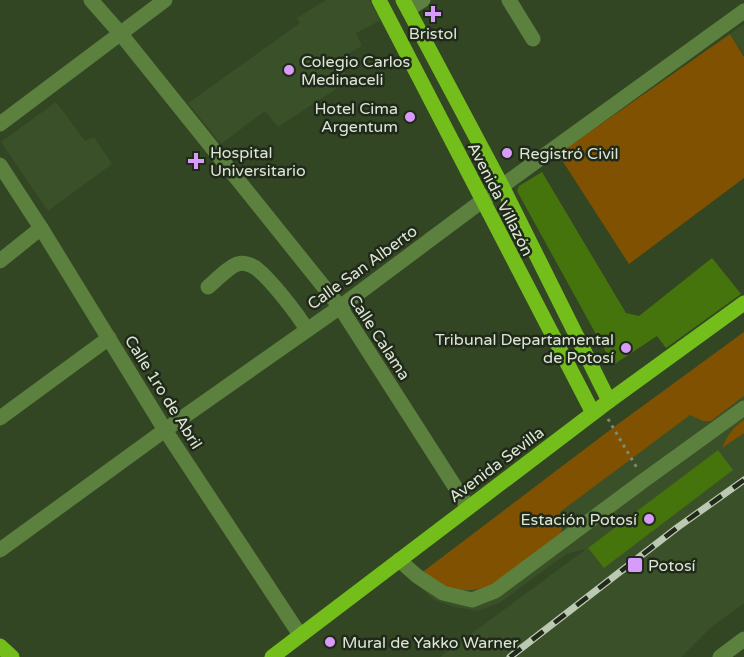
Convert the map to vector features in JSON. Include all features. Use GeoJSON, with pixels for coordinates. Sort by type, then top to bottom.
{"type":"FeatureCollection","features":[{"type":"Feature","properties":{"kind":"main road","name":"Avenida Villazón"},"geometry":{"type":"LineString","coordinates":[[379,0],[593,413]]}},
{"type":"Feature","properties":{"kind":"main road","name":"Avenida Villazón"},"geometry":{"type":"LineString","coordinates":[[406,5],[502,186],[609,401]]}},
{"type":"Feature","properties":{"kind":"main road","name":"Avenida Sevilla"},"geometry":{"type":"LineString","coordinates":[[272,657],[609,401],[744,303]]}},
{"type":"Feature","properties":{"kind":"street","name":"Calle Calama"},"geometry":{"type":"LineString","coordinates":[[91,0],[340,307],[468,507]]}},
{"type":"Feature","properties":{"kind":"street"},"geometry":{"type":"LineString","coordinates":[[0,124],[165,0]]}},
{"type":"Feature","properties":{"kind":"street"},"geometry":{"type":"LineString","coordinates":[[406,5],[423,0]]}},
{"type":"Feature","properties":{"kind":"street"},"geometry":{"type":"LineString","coordinates":[[509,0],[533,39]]}},
{"type":"Feature","properties":{"kind":"street","name":"Calle San Alberto"},"geometry":{"type":"LineString","coordinates":[[0,550],[340,307],[502,186],[744,11]]}},
{"type":"Feature","properties":{"kind":"street","name":"Calle 1ro de Abril"},"geometry":{"type":"LineString","coordinates":[[0,165],[165,430],[300,635]]}},
{"type":"Feature","properties":{"kind":"street"},"geometry":{"type":"LineString","coordinates":[[0,261],[41,228]]}},
{"type":"Feature","properties":{"kind":"street"},"geometry":{"type":"LineString","coordinates":[[208,287],[236,264],[254,267],[271,283],[307,330]]}},
{"type":"Feature","properties":{"kind":"street"},"geometry":{"type":"LineString","coordinates":[[0,418],[109,338]]}},
{"type":"Feature","properties":{"kind":"street"},"geometry":{"type":"LineString","coordinates":[[399,560],[443,594],[472,600],[495,591],[744,408]]}},
{"type":"Feature","properties":{"kind":"street"},"geometry":{"type":"LineString","coordinates":[[720,657],[744,639]]}},
{"type":"Feature","properties":{"kind":"path"},"geometry":{"type":"LineString","coordinates":[[614,428],[632,459]]}},
{"type":"Feature","properties":{"kind":"shaded area","name":"Colegio Carlos Medinaceli"},"geometry":{"type":"Polygon","coordinates":[[[326,0],[369,0],[381,20],[356,33],[362,46],[339,59],[348,81],[278,127],[265,111],[221,144],[188,103],[300,23],[297,18],[326,0]]]}},
{"type":"Feature","properties":{"kind":"shaded area"},"geometry":{"type":"Polygon","coordinates":[[[744,24],[744,55],[730,34],[744,24]]]}},
{"type":"Feature","properties":{"kind":"shaded area"},"geometry":{"type":"Polygon","coordinates":[[[730,34],[744,57],[744,178],[629,264],[558,154],[730,34]]]}},
{"type":"Feature","properties":{"kind":"shaded area"},"geometry":{"type":"Polygon","coordinates":[[[56,102],[85,141],[94,137],[112,164],[48,211],[1,142],[56,102]]]}},
{"type":"Feature","properties":{"kind":"shaded area"},"geometry":{"type":"Polygon","coordinates":[[[744,332],[744,603],[709,629],[681,657],[440,657],[586,549],[566,554],[501,602],[478,611],[434,600],[412,580],[744,332]]]}},
{"type":"Feature","properties":{"kind":"shaded area"},"geometry":{"type":"Polygon","coordinates":[[[744,332],[744,396],[711,421],[703,421],[690,415],[560,512],[563,524],[561,533],[490,587],[454,590],[431,579],[424,571],[614,427],[744,332]]]}},
{"type":"Feature","properties":{"kind":"shaded area"},"geometry":{"type":"Polygon","coordinates":[[[744,420],[744,433],[722,448],[731,432],[744,420]]]}},
{"type":"Feature","properties":{"kind":"building"},"geometry":{"type":"Polygon","coordinates":[[[542,172],[626,313],[639,316],[712,258],[741,294],[666,348],[657,336],[613,365],[517,191],[519,186],[542,172]]]}},
{"type":"Feature","properties":{"kind":"building","name":"Estación Potosí"},"geometry":{"type":"Polygon","coordinates":[[[718,450],[733,470],[604,568],[588,548],[718,450]]]}},
{"type":"Feature","properties":{"kind":"railway"},"geometry":{"type":"LineString","coordinates":[[510,657],[678,527],[744,480]]}},
{"type":"Feature","properties":{"kind":"place","name":"Bristol"},"geometry":{"type":"Point","coordinates":[433,14]}},
{"type":"Feature","properties":{"kind":"place","name":"Colegio Carlos Medinaceli"},"geometry":{"type":"Point","coordinates":[289,70]}},
{"type":"Feature","properties":{"kind":"place","name":"Hotel Cima Argentum"},"geometry":{"type":"Point","coordinates":[410,117]}},
{"type":"Feature","properties":{"kind":"place","name":"Registró Civil"},"geometry":{"type":"Point","coordinates":[507,153]}},
{"type":"Feature","properties":{"kind":"place","name":"Hospital Universitario"},"geometry":{"type":"Point","coordinates":[196,161]}},
{"type":"Feature","properties":{"kind":"place","name":"Tribunal Departamental de Potosí"},"geometry":{"type":"Point","coordinates":[626,348]}},
{"type":"Feature","properties":{"kind":"place","name":"Estación Potosí"},"geometry":{"type":"Point","coordinates":[649,519]}},
{"type":"Feature","properties":{"kind":"place","name":"Potosí"},"geometry":{"type":"Point","coordinates":[635,565]}},
{"type":"Feature","properties":{"kind":"place","name":"Mural de Yakko Warner"},"geometry":{"type":"Point","coordinates":[330,642]}}]}
